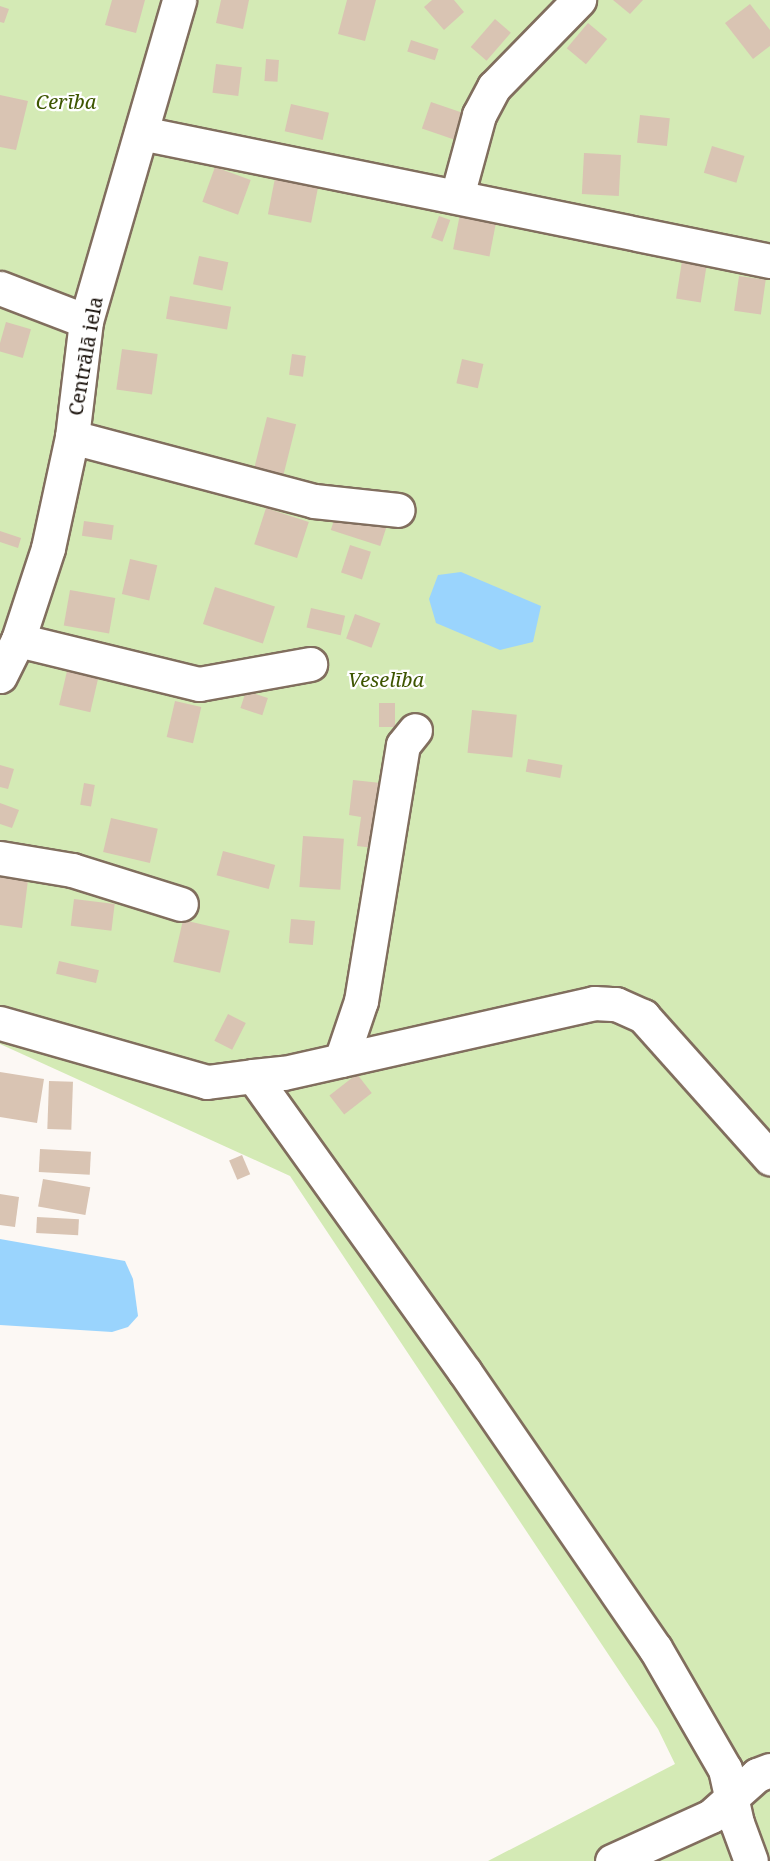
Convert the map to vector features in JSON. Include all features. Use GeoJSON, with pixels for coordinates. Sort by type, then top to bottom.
{"type":"FeatureCollection","features":[{"type":"Feature","properties":{"kind":"street","name":"Centrālā iela"},"geometry":{"type":"LineString","coordinates":[[0,676],[18,640],[48,548],[72,437],[86,321],[180,0]]}},
{"type":"Feature","properties":{"kind":"street"},"geometry":{"type":"LineString","coordinates":[[457,196],[479,115],[494,87],[579,0]]}},
{"type":"Feature","properties":{"kind":"street"},"geometry":{"type":"LineString","coordinates":[[141,133],[770,261]]}},
{"type":"Feature","properties":{"kind":"street"},"geometry":{"type":"LineString","coordinates":[[0,288],[86,321]]}},
{"type":"Feature","properties":{"kind":"street"},"geometry":{"type":"LineString","coordinates":[[72,437],[314,501],[398,510]]}},
{"type":"Feature","properties":{"kind":"street"},"geometry":{"type":"LineString","coordinates":[[18,640],[199,684],[310,664]]}},
{"type":"Feature","properties":{"kind":"street"},"geometry":{"type":"LineString","coordinates":[[341,1060],[361,1001],[402,745],[415,730]]}},
{"type":"Feature","properties":{"kind":"street"},"geometry":{"type":"LineString","coordinates":[[0,858],[72,870],[181,904]]}},
{"type":"Feature","properties":{"kind":"street"},"geometry":{"type":"LineString","coordinates":[[0,1023],[207,1082],[253,1077],[341,1060],[594,1003],[616,1004],[643,1016],[770,1158]]}},
{"type":"Feature","properties":{"kind":"street"},"geometry":{"type":"LineString","coordinates":[[253,1077],[465,1372],[655,1648],[725,1769],[751,1861]]}},
{"type":"Feature","properties":{"kind":"street"},"geometry":{"type":"LineString","coordinates":[[612,1861],[711,1816],[757,1775],[770,1770]]}},
{"type":"Feature","properties":{"kind":"green space","name":"Veselība"},"geometry":{"type":"Polygon","coordinates":[[[0,0],[770,0],[770,1861],[488,1861],[675,1764],[658,1729],[290,1176],[0,1044],[0,0]]]}},
{"type":"Feature","properties":{"kind":"water"},"geometry":{"type":"Polygon","coordinates":[[[461,572],[541,606],[533,642],[500,650],[436,623],[429,599],[438,575],[461,572]]]}},
{"type":"Feature","properties":{"kind":"water"},"geometry":{"type":"Polygon","coordinates":[[[0,1239],[125,1261],[133,1279],[138,1316],[128,1327],[112,1332],[0,1325],[0,1239]]]}},
{"type":"Feature","properties":{"kind":"building"},"geometry":{"type":"Polygon","coordinates":[[[112,0],[145,0],[136,33],[105,25],[112,0]]]}},
{"type":"Feature","properties":{"kind":"building"},"geometry":{"type":"Polygon","coordinates":[[[221,0],[249,0],[243,29],[216,23],[221,0]]]}},
{"type":"Feature","properties":{"kind":"building"},"geometry":{"type":"Polygon","coordinates":[[[347,0],[376,0],[365,41],[338,34],[347,0]]]}},
{"type":"Feature","properties":{"kind":"building"},"geometry":{"type":"Polygon","coordinates":[[[432,0],[454,0],[464,12],[444,30],[424,7],[432,0]]]}},
{"type":"Feature","properties":{"kind":"building"},"geometry":{"type":"Polygon","coordinates":[[[613,0],[643,0],[630,14],[613,0]]]}},
{"type":"Feature","properties":{"kind":"building"},"geometry":{"type":"Polygon","coordinates":[[[750,4],[770,30],[770,46],[753,59],[725,23],[750,4]]]}},
{"type":"Feature","properties":{"kind":"building"},"geometry":{"type":"Polygon","coordinates":[[[0,6],[9,9],[4,23],[0,22],[0,6]]]}},
{"type":"Feature","properties":{"kind":"building"},"geometry":{"type":"Polygon","coordinates":[[[495,19],[511,33],[487,61],[471,47],[495,19]]]}},
{"type":"Feature","properties":{"kind":"building"},"geometry":{"type":"Polygon","coordinates":[[[588,23],[607,39],[586,64],[567,48],[588,23]]]}},
{"type":"Feature","properties":{"kind":"building"},"geometry":{"type":"Polygon","coordinates":[[[411,40],[439,49],[435,60],[407,51],[411,40]]]}},
{"type":"Feature","properties":{"kind":"building"},"geometry":{"type":"Polygon","coordinates":[[[266,59],[279,60],[277,82],[264,81],[266,59]]]}},
{"type":"Feature","properties":{"kind":"building"},"geometry":{"type":"Polygon","coordinates":[[[216,64],[242,67],[238,96],[212,93],[216,64]]]}},
{"type":"Feature","properties":{"kind":"building"},"geometry":{"type":"Polygon","coordinates":[[[0,95],[28,101],[16,150],[0,147],[0,95]]]}},
{"type":"Feature","properties":{"kind":"building"},"geometry":{"type":"Polygon","coordinates":[[[431,102],[463,113],[454,140],[422,128],[431,102]]]}},
{"type":"Feature","properties":{"kind":"building"},"geometry":{"type":"Polygon","coordinates":[[[291,104],[329,113],[323,140],[285,131],[291,104]]]}},
{"type":"Feature","properties":{"kind":"building"},"geometry":{"type":"Polygon","coordinates":[[[640,115],[670,118],[667,146],[637,143],[640,115]]]}},
{"type":"Feature","properties":{"kind":"building"},"geometry":{"type":"Polygon","coordinates":[[[712,146],[745,156],[736,183],[704,173],[712,146]]]}},
{"type":"Feature","properties":{"kind":"building"},"geometry":{"type":"Polygon","coordinates":[[[584,153],[621,155],[619,196],[582,194],[584,153]]]}},
{"type":"Feature","properties":{"kind":"building"},"geometry":{"type":"Polygon","coordinates":[[[215,167],[251,180],[238,215],[202,202],[215,167]]]}},
{"type":"Feature","properties":{"kind":"building"},"geometry":{"type":"Polygon","coordinates":[[[275,178],[318,186],[311,223],[268,214],[275,178]]]}},
{"type":"Feature","properties":{"kind":"building"},"geometry":{"type":"Polygon","coordinates":[[[460,214],[496,221],[489,256],[453,249],[460,214]]]}},
{"type":"Feature","properties":{"kind":"building"},"geometry":{"type":"Polygon","coordinates":[[[439,216],[450,220],[442,242],[431,238],[439,216]]]}},
{"type":"Feature","properties":{"kind":"building"},"geometry":{"type":"Polygon","coordinates":[[[199,256],[228,262],[222,291],[193,284],[199,256]]]}},
{"type":"Feature","properties":{"kind":"building"},"geometry":{"type":"Polygon","coordinates":[[[682,261],[707,265],[701,302],[676,299],[682,261]]]}},
{"type":"Feature","properties":{"kind":"building"},"geometry":{"type":"Polygon","coordinates":[[[739,276],[766,280],[761,314],[734,311],[739,276]]]}},
{"type":"Feature","properties":{"kind":"building"},"geometry":{"type":"Polygon","coordinates":[[[170,296],[231,307],[227,329],[166,319],[170,296]]]}},
{"type":"Feature","properties":{"kind":"building"},"geometry":{"type":"Polygon","coordinates":[[[6,322],[31,329],[23,358],[0,351],[6,322]]]}},
{"type":"Feature","properties":{"kind":"building"},"geometry":{"type":"Polygon","coordinates":[[[122,349],[158,354],[152,395],[116,390],[122,349]]]}},
{"type":"Feature","properties":{"kind":"building"},"geometry":{"type":"Polygon","coordinates":[[[292,354],[306,356],[303,377],[289,375],[292,354]]]}},
{"type":"Feature","properties":{"kind":"building"},"geometry":{"type":"Polygon","coordinates":[[[462,359],[483,364],[478,388],[456,383],[462,359]]]}},
{"type":"Feature","properties":{"kind":"building"},"geometry":{"type":"Polygon","coordinates":[[[267,417],[296,424],[284,475],[254,467],[267,417]]]}},
{"type":"Feature","properties":{"kind":"building"},"geometry":{"type":"Polygon","coordinates":[[[266,508],[309,522],[297,558],[254,544],[266,508]]]}},
{"type":"Feature","properties":{"kind":"building"},"geometry":{"type":"Polygon","coordinates":[[[337,511],[386,527],[380,546],[331,530],[337,511]]]}},
{"type":"Feature","properties":{"kind":"building"},"geometry":{"type":"Polygon","coordinates":[[[84,521],[114,525],[112,540],[82,536],[84,521]]]}},
{"type":"Feature","properties":{"kind":"building"},"geometry":{"type":"Polygon","coordinates":[[[0,531],[21,538],[18,548],[0,542],[0,531]]]}},
{"type":"Feature","properties":{"kind":"building"},"geometry":{"type":"Polygon","coordinates":[[[350,545],[371,552],[362,579],[341,573],[350,545]]]}},
{"type":"Feature","properties":{"kind":"building"},"geometry":{"type":"Polygon","coordinates":[[[130,559],[157,565],[149,600],[122,594],[130,559]]]}},
{"type":"Feature","properties":{"kind":"building"},"geometry":{"type":"Polygon","coordinates":[[[215,587],[275,606],[263,644],[203,624],[215,587]]]}},
{"type":"Feature","properties":{"kind":"building"},"geometry":{"type":"Polygon","coordinates":[[[70,590],[115,598],[109,633],[64,625],[70,590]]]}},
{"type":"Feature","properties":{"kind":"building"},"geometry":{"type":"Polygon","coordinates":[[[311,608],[345,616],[341,635],[307,627],[311,608]]]}},
{"type":"Feature","properties":{"kind":"building"},"geometry":{"type":"Polygon","coordinates":[[[355,614],[380,623],[371,648],[346,638],[355,614]]]}},
{"type":"Feature","properties":{"kind":"building"},"geometry":{"type":"Polygon","coordinates":[[[67,671],[98,678],[90,712],[59,705],[67,671]]]}},
{"type":"Feature","properties":{"kind":"building"},"geometry":{"type":"Polygon","coordinates":[[[246,691],[268,698],[262,715],[240,708],[246,691]]]}},
{"type":"Feature","properties":{"kind":"building"},"geometry":{"type":"Polygon","coordinates":[[[175,701],[201,707],[193,743],[167,737],[175,701]]]}},
{"type":"Feature","properties":{"kind":"building"},"geometry":{"type":"Polygon","coordinates":[[[379,703],[395,703],[395,727],[379,727],[379,703]]]}},
{"type":"Feature","properties":{"kind":"building"},"geometry":{"type":"Polygon","coordinates":[[[472,710],[517,715],[512,757],[468,753],[472,710]]]}},
{"type":"Feature","properties":{"kind":"building"},"geometry":{"type":"Polygon","coordinates":[[[528,759],[562,765],[560,778],[526,772],[528,759]]]}},
{"type":"Feature","properties":{"kind":"building"},"geometry":{"type":"Polygon","coordinates":[[[0,765],[14,769],[8,789],[0,787],[0,765]]]}},
{"type":"Feature","properties":{"kind":"building"},"geometry":{"type":"Polygon","coordinates":[[[353,780],[390,784],[382,849],[357,846],[361,817],[349,815],[353,780]]]}},
{"type":"Feature","properties":{"kind":"building"},"geometry":{"type":"Polygon","coordinates":[[[84,783],[95,785],[91,807],[80,805],[84,783]]]}},
{"type":"Feature","properties":{"kind":"building"},"geometry":{"type":"Polygon","coordinates":[[[0,803],[19,810],[12,828],[0,824],[0,803]]]}},
{"type":"Feature","properties":{"kind":"building"},"geometry":{"type":"Polygon","coordinates":[[[111,818],[158,829],[150,863],[103,852],[111,818]]]}},
{"type":"Feature","properties":{"kind":"building"},"geometry":{"type":"Polygon","coordinates":[[[303,836],[344,839],[340,890],[299,887],[303,836]]]}},
{"type":"Feature","properties":{"kind":"building"},"geometry":{"type":"Polygon","coordinates":[[[223,851],[275,865],[269,889],[217,875],[223,851]]]}},
{"type":"Feature","properties":{"kind":"building"},"geometry":{"type":"Polygon","coordinates":[[[0,877],[28,880],[22,928],[0,925],[0,877]]]}},
{"type":"Feature","properties":{"kind":"building"},"geometry":{"type":"Polygon","coordinates":[[[74,899],[115,904],[111,931],[71,926],[74,899]]]}},
{"type":"Feature","properties":{"kind":"building"},"geometry":{"type":"Polygon","coordinates":[[[291,919],[315,921],[313,945],[289,943],[291,919]]]}},
{"type":"Feature","properties":{"kind":"building"},"geometry":{"type":"Polygon","coordinates":[[[183,920],[230,931],[220,973],[173,962],[183,920]]]}},
{"type":"Feature","properties":{"kind":"building"},"geometry":{"type":"Polygon","coordinates":[[[59,961],[99,970],[96,983],[56,974],[59,961]]]}},
{"type":"Feature","properties":{"kind":"building"},"geometry":{"type":"Polygon","coordinates":[[[228,1014],[246,1023],[232,1050],[214,1041],[228,1014]]]}},
{"type":"Feature","properties":{"kind":"building"},"geometry":{"type":"Polygon","coordinates":[[[0,1072],[44,1079],[37,1123],[0,1117],[0,1072]]]}},
{"type":"Feature","properties":{"kind":"building"},"geometry":{"type":"Polygon","coordinates":[[[357,1074],[372,1093],[344,1114],[329,1096],[357,1074]]]}},
{"type":"Feature","properties":{"kind":"building"},"geometry":{"type":"Polygon","coordinates":[[[49,1081],[73,1082],[71,1130],[47,1129],[49,1081]]]}},
{"type":"Feature","properties":{"kind":"building"},"geometry":{"type":"Polygon","coordinates":[[[40,1149],[91,1152],[90,1175],[39,1172],[40,1149]]]}},
{"type":"Feature","properties":{"kind":"building"},"geometry":{"type":"Polygon","coordinates":[[[242,1155],[250,1174],[237,1180],[229,1160],[242,1155]]]}},
{"type":"Feature","properties":{"kind":"building"},"geometry":{"type":"Polygon","coordinates":[[[43,1179],[90,1187],[85,1215],[38,1207],[43,1179]]]}},
{"type":"Feature","properties":{"kind":"building"},"geometry":{"type":"Polygon","coordinates":[[[0,1194],[19,1197],[15,1227],[0,1225],[0,1194]]]}},
{"type":"Feature","properties":{"kind":"building"},"geometry":{"type":"Polygon","coordinates":[[[37,1217],[79,1219],[78,1235],[36,1233],[37,1217]]]}},
{"type":"Feature","properties":{"kind":"park label","name":"Cerība"},"geometry":{"type":"Point","coordinates":[66,101]}}]}
